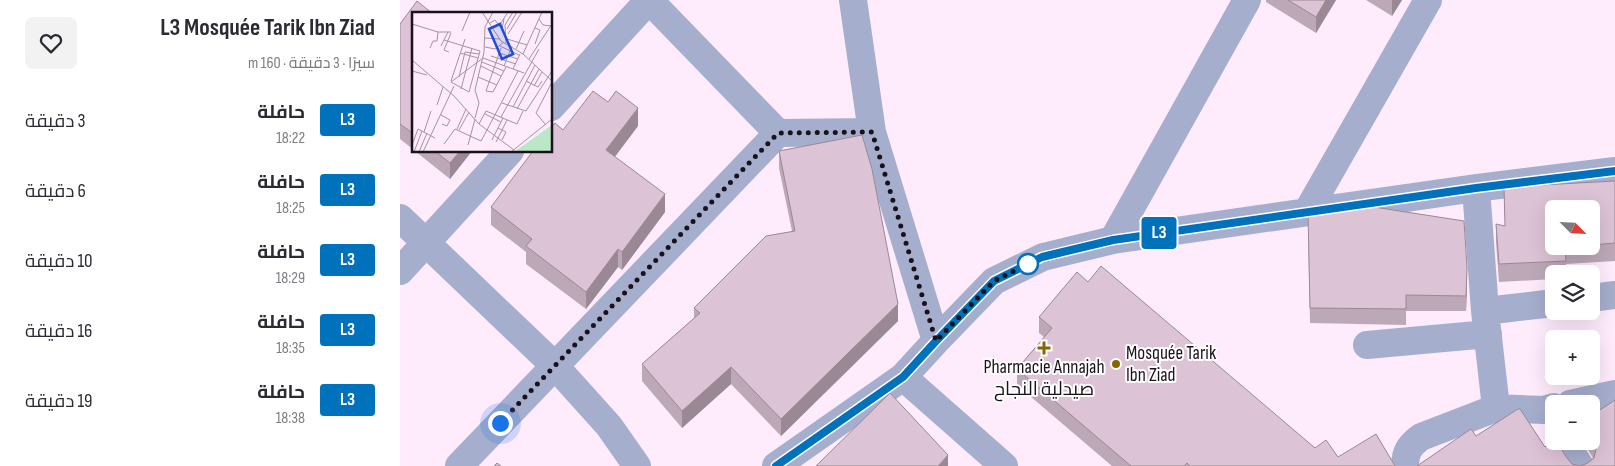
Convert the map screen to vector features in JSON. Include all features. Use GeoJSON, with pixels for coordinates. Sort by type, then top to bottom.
{"type":"FeatureCollection","features":[{"type":"Feature","properties":{"kind":"street"},"geometry":{"type":"LineString","coordinates":[[552,106],[649,0],[778,133]]}},
{"type":"Feature","properties":{"kind":"street"},"geometry":{"type":"LineString","coordinates":[[853,0],[872,132],[936,341]]}},
{"type":"Feature","properties":{"kind":"street"},"geometry":{"type":"LineString","coordinates":[[1113,240],[1247,0]]}},
{"type":"Feature","properties":{"kind":"street"},"geometry":{"type":"LineString","coordinates":[[1307,212],[1428,0]]}},
{"type":"Feature","properties":{"kind":"street"},"geometry":{"type":"LineString","coordinates":[[459,466],[778,133],[872,132]]}},
{"type":"Feature","properties":{"kind":"street"},"geometry":{"type":"LineString","coordinates":[[400,271],[509,152]]}},
{"type":"Feature","properties":{"kind":"street"},"geometry":{"type":"LineString","coordinates":[[776,466],[903,377],[994,281],[1042,257],[1113,240],[1476,188],[1615,171]]}},
{"type":"Feature","properties":{"kind":"street"},"geometry":{"type":"LineString","coordinates":[[1476,188],[1486,323],[1496,408]]}},
{"type":"Feature","properties":{"kind":"street"},"geometry":{"type":"LineString","coordinates":[[400,218],[555,366],[609,426],[637,466]]}},
{"type":"Feature","properties":{"kind":"street"},"geometry":{"type":"LineString","coordinates":[[1600,297],[1615,295]]}},
{"type":"Feature","properties":{"kind":"street"},"geometry":{"type":"LineString","coordinates":[[1367,345],[1486,323],[1545,306]]}},
{"type":"Feature","properties":{"kind":"street"},"geometry":{"type":"LineString","coordinates":[[903,377],[1002,466]]}},
{"type":"Feature","properties":{"kind":"street"},"geometry":{"type":"LineString","coordinates":[[1600,398],[1615,394]]}},
{"type":"Feature","properties":{"kind":"street"},"geometry":{"type":"LineString","coordinates":[[1405,466],[1408,449],[1421,437],[1496,408],[1545,410]]}},
{"type":"Feature","properties":{"kind":"street"},"geometry":{"type":"LineString","coordinates":[[1570,450],[1580,466]]}},
{"type":"Feature","properties":{"kind":"building"},"geometry":{"type":"Polygon","coordinates":[[[1288,0],[1326,0],[1316,17],[1288,0]]]}},
{"type":"Feature","properties":{"kind":"building"},"geometry":{"type":"Polygon","coordinates":[[[417,1],[431,12],[412,12],[412,133],[400,124],[400,24],[417,1]]]}},
{"type":"Feature","properties":{"kind":"building"},"geometry":{"type":"Polygon","coordinates":[[[593,91],[608,102],[616,91],[638,108],[606,150],[665,194],[622,252],[618,249],[586,292],[526,246],[532,239],[491,207],[532,152],[552,152],[552,127],[555,123],[563,130],[593,91]]]}},
{"type":"Feature","properties":{"kind":"building"},"geometry":{"type":"Polygon","coordinates":[[[862,135],[872,169],[898,304],[781,419],[731,367],[682,411],[642,364],[700,313],[694,308],[766,236],[795,231],[779,151],[862,135]]]}},
{"type":"Feature","properties":{"kind":"building"},"geometry":{"type":"Polygon","coordinates":[[[436,152],[459,152],[450,163],[436,152]]]}},
{"type":"Feature","properties":{"kind":"building"},"geometry":{"type":"Polygon","coordinates":[[[1615,181],[1615,243],[1600,244],[1600,200],[1545,200],[1545,255],[1566,255],[1566,261],[1499,264],[1496,224],[1505,226],[1504,187],[1615,181]]]}},
{"type":"Feature","properties":{"kind":"building"},"geometry":{"type":"Polygon","coordinates":[[[1361,205],[1464,221],[1467,268],[1466,296],[1406,295],[1406,309],[1310,308],[1308,212],[1361,205]]]}},
{"type":"Feature","properties":{"kind":"building","name":"Mosquée Tarik Ibn Ziad"},"geometry":{"type":"Polygon","coordinates":[[[1101,266],[1315,448],[1326,440],[1338,457],[1376,434],[1395,466],[1190,466],[1187,463],[1184,466],[1131,466],[1017,369],[1052,328],[1039,317],[1077,272],[1088,282],[1101,266]]]}},
{"type":"Feature","properties":{"kind":"building"},"geometry":{"type":"Polygon","coordinates":[[[890,393],[948,455],[938,466],[816,466],[890,393]]]}},
{"type":"Feature","properties":{"kind":"building"},"geometry":{"type":"Polygon","coordinates":[[[1615,400],[1615,466],[1580,466],[1588,463],[1594,458],[1596,450],[1600,450],[1600,410],[1615,400]]]}},
{"type":"Feature","properties":{"kind":"building"},"geometry":{"type":"Polygon","coordinates":[[[1518,409],[1520,409],[1545,447],[1545,450],[1562,450],[1572,464],[1580,466],[1417,466],[1471,429],[1476,436],[1518,409]]]}},
{"type":"Feature","properties":{"kind":"bus line","name":"L3"},"geometry":{"type":"LineString","coordinates":[[776,466],[903,377],[994,281],[1042,257],[1113,240],[1476,188],[1615,171]]}},
{"type":"Feature","properties":{"kind":"place","name":"Pharmacie Annajah صيدلية النجاح"},"geometry":{"type":"Point","coordinates":[1044,348]}},
{"type":"Feature","properties":{"kind":"place","name":"Mosquée Tarik Ibn Ziad"},"geometry":{"type":"Point","coordinates":[1116,364]}},
{"type":"Feature","properties":{"kind":"route"},"geometry":{"type":"LineString","coordinates":[[500,423],[778,133],[872,132],[936,341],[994,281],[1028,264]]}}]}
